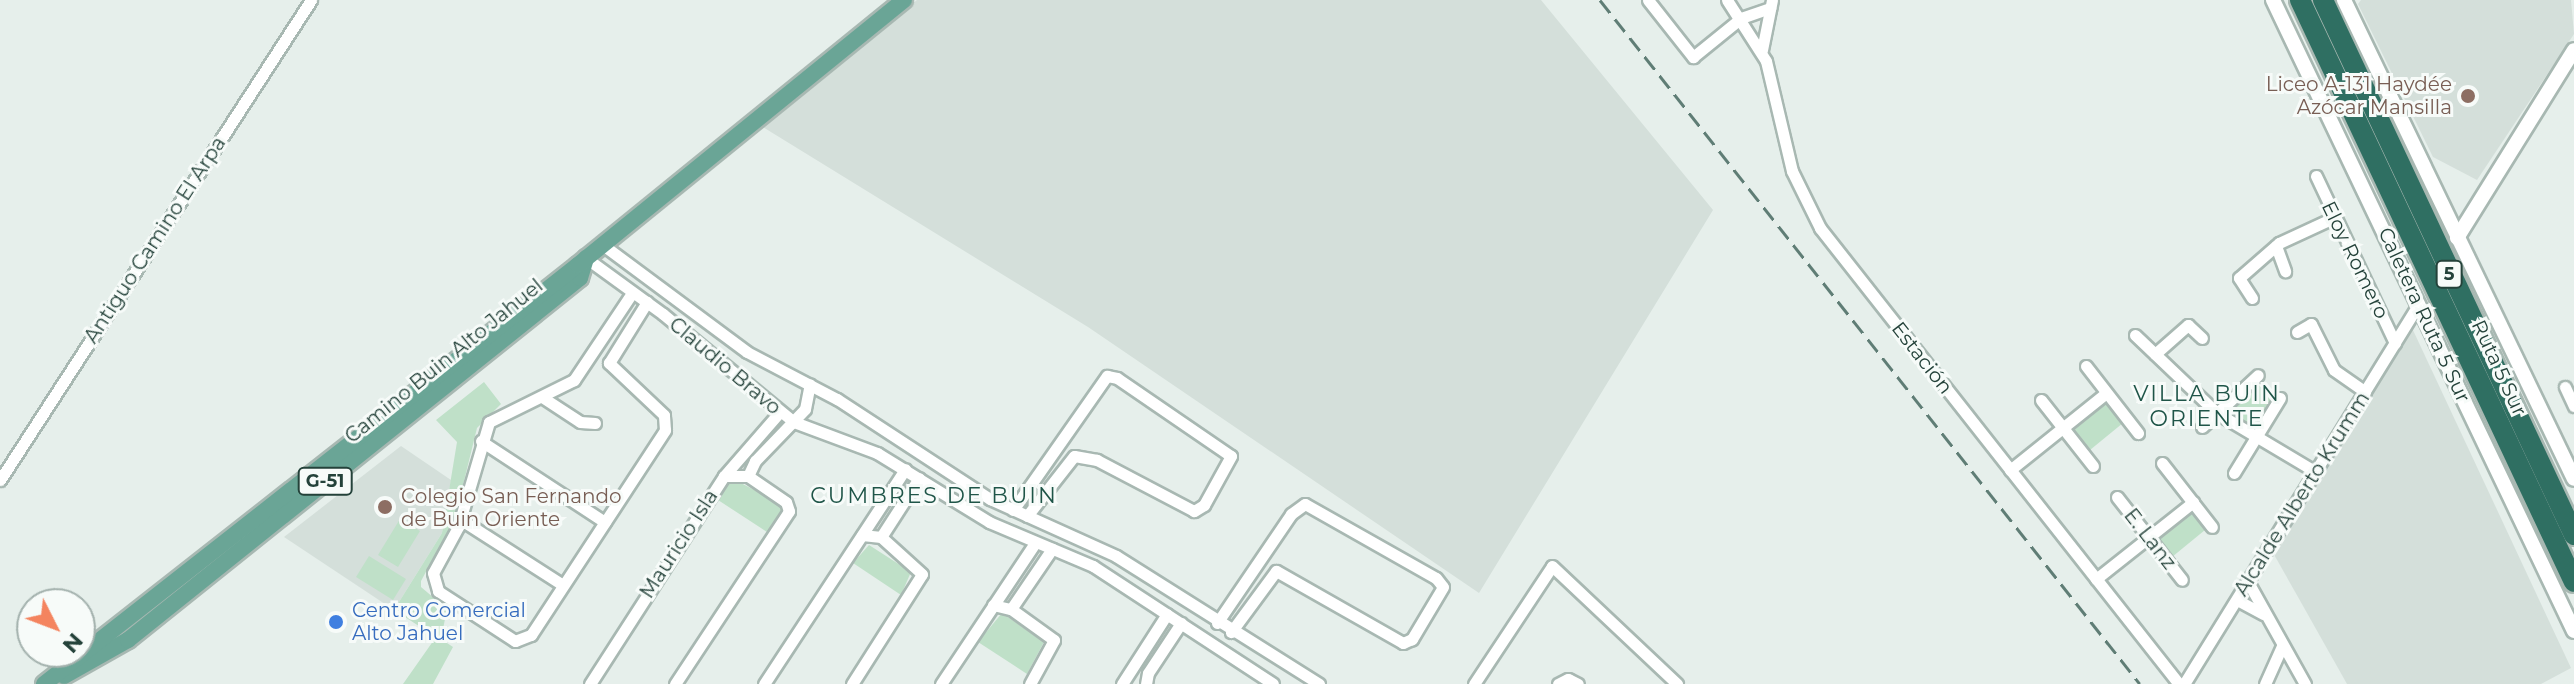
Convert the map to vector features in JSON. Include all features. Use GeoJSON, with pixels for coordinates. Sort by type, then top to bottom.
{"type":"FeatureCollection","features":[{"type":"Feature","properties":{"kind":"highway","name":"Ruta 5 Sur"},"geometry":{"type":"LineString","coordinates":[[2300,0],[2574,582]]}},
{"type":"Feature","properties":{"kind":"highway","name":"Ruta 5 Sur"},"geometry":{"type":"LineString","coordinates":[[2330,3],[2574,535]]}},
{"type":"Feature","properties":{"kind":"main road","name":"Camino Buin Alto Jahuel"},"geometry":{"type":"LineString","coordinates":[[586,258],[580,278],[128,640],[85,667],[44,684],[167,588],[586,258],[603,245],[904,0]]}},
{"type":"Feature","properties":{"kind":"main road","name":"Caletera Ruta 5 Sur"},"geometry":{"type":"LineString","coordinates":[[2273,0],[2574,631]]}},
{"type":"Feature","properties":{"kind":"main road"},"geometry":{"type":"LineString","coordinates":[[2330,3],[2457,238],[2574,479]]}},
{"type":"Feature","properties":{"kind":"main road"},"geometry":{"type":"LineString","coordinates":[[2457,238],[2574,50]]}},
{"type":"Feature","properties":{"kind":"street","name":"Antiguo Camino El Arpa"},"geometry":{"type":"LineString","coordinates":[[0,480],[311,0]]}},
{"type":"Feature","properties":{"kind":"street"},"geometry":{"type":"LineString","coordinates":[[1648,0],[1693,57],[1741,18],[1771,4]]}},
{"type":"Feature","properties":{"kind":"street","name":"Estación"},"geometry":{"type":"LineString","coordinates":[[1727,0],[1762,50],[1788,159],[1813,217],[2182,684]]}},
{"type":"Feature","properties":{"kind":"street"},"geometry":{"type":"LineString","coordinates":[[1762,50],[1771,4]]}},
{"type":"Feature","properties":{"kind":"street","name":"Eloy Romero"},"geometry":{"type":"LineString","coordinates":[[2316,176],[2395,343]]}},
{"type":"Feature","properties":{"kind":"street"},"geometry":{"type":"LineString","coordinates":[[2252,298],[2238,279],[2276,246],[2335,217]]}},
{"type":"Feature","properties":{"kind":"street","name":"Claudio Bravo"},"geometry":{"type":"LineString","coordinates":[[603,245],[670,290],[729,340],[810,384],[997,502],[1137,569],[1275,660],[1319,684]]}},
{"type":"Feature","properties":{"kind":"street"},"geometry":{"type":"LineString","coordinates":[[2276,246],[2285,271]]}},
{"type":"Feature","properties":{"kind":"street","name":"Claudio Bravo"},"geometry":{"type":"LineString","coordinates":[[586,258],[652,305],[779,413],[794,422],[905,469],[989,522],[1125,586],[1268,681],[1275,660]]}},
{"type":"Feature","properties":{"kind":"street","name":"Claudio Bravo"},"geometry":{"type":"LineString","coordinates":[[652,305],[670,290]]}},
{"type":"Feature","properties":{"kind":"street"},"geometry":{"type":"LineString","coordinates":[[585,366],[613,372],[667,422],[605,522],[524,641],[511,639],[442,594],[431,579],[460,519],[481,441],[500,413],[568,385],[585,366],[632,293]]}},
{"type":"Feature","properties":{"kind":"street","name":"Alcalde Alberto Krumm"},"geometry":{"type":"LineString","coordinates":[[2182,684],[2419,304]]}},
{"type":"Feature","properties":{"kind":"street"},"geometry":{"type":"LineString","coordinates":[[613,372],[613,353],[652,305]]}},
{"type":"Feature","properties":{"kind":"street"},"geometry":{"type":"LineString","coordinates":[[2297,332],[2311,324],[2334,370],[2365,392]]}},
{"type":"Feature","properties":{"kind":"street"},"geometry":{"type":"LineString","coordinates":[[2155,354],[2188,325],[2202,338]]}},
{"type":"Feature","properties":{"kind":"street"},"geometry":{"type":"LineString","coordinates":[[2135,335],[2217,413],[2316,472]]}},
{"type":"Feature","properties":{"kind":"street"},"geometry":{"type":"LineString","coordinates":[[2086,366],[2138,433]]}},
{"type":"Feature","properties":{"kind":"street"},"geometry":{"type":"LineString","coordinates":[[2202,427],[2258,375]]}},
{"type":"Feature","properties":{"kind":"street"},"geometry":{"type":"LineString","coordinates":[[1013,510],[1061,438],[1107,376],[1230,453],[1229,466],[1196,511],[1097,460],[1074,456],[1061,438]]}},
{"type":"Feature","properties":{"kind":"street","name":"Claudio Bravo"},"geometry":{"type":"LineString","coordinates":[[794,422],[808,403],[810,384]]}},
{"type":"Feature","properties":{"kind":"street"},"geometry":{"type":"LineString","coordinates":[[2565,387],[2574,406]]}},
{"type":"Feature","properties":{"kind":"street"},"geometry":{"type":"LineString","coordinates":[[2010,470],[2106,393]]}},
{"type":"Feature","properties":{"kind":"street"},"geometry":{"type":"LineString","coordinates":[[542,397],[580,422],[595,423]]}},
{"type":"Feature","properties":{"kind":"street"},"geometry":{"type":"LineString","coordinates":[[2234,473],[2280,398]]}},
{"type":"Feature","properties":{"kind":"street"},"geometry":{"type":"LineString","coordinates":[[2041,400],[2093,466]]}},
{"type":"Feature","properties":{"kind":"street","name":"Mauricio Isla"},"geometry":{"type":"LineString","coordinates":[[590,684],[724,476],[779,413]]}},
{"type":"Feature","properties":{"kind":"street"},"geometry":{"type":"LineString","coordinates":[[748,476],[755,461],[794,422]]}},
{"type":"Feature","properties":{"kind":"street"},"geometry":{"type":"LineString","coordinates":[[481,441],[605,522]]}},
{"type":"Feature","properties":{"kind":"street"},"geometry":{"type":"LineString","coordinates":[[1027,516],[1074,456]]}},
{"type":"Feature","properties":{"kind":"street"},"geometry":{"type":"LineString","coordinates":[[2162,463],[2212,527]]}},
{"type":"Feature","properties":{"kind":"street"},"geometry":{"type":"LineString","coordinates":[[764,684],[905,469]]}},
{"type":"Feature","properties":{"kind":"street"},"geometry":{"type":"LineString","coordinates":[[675,684],[789,506],[748,476],[724,476]]}},
{"type":"Feature","properties":{"kind":"street"},"geometry":{"type":"LineString","coordinates":[[881,537],[919,478]]}},
{"type":"Feature","properties":{"kind":"street","name":"E. Lanz"},"geometry":{"type":"LineString","coordinates":[[2117,497],[2182,580]]}},
{"type":"Feature","properties":{"kind":"street"},"geometry":{"type":"LineString","coordinates":[[989,522],[997,502]]}},
{"type":"Feature","properties":{"kind":"street"},"geometry":{"type":"LineString","coordinates":[[2096,579],[2193,502]]}},
{"type":"Feature","properties":{"kind":"street"},"geometry":{"type":"LineString","coordinates":[[1217,623],[1291,514],[1309,503],[1436,578],[1442,593],[1412,639],[1403,643],[1258,564]]}},
{"type":"Feature","properties":{"kind":"street"},"geometry":{"type":"LineString","coordinates":[[460,519],[563,585]]}},
{"type":"Feature","properties":{"kind":"street"},"geometry":{"type":"LineString","coordinates":[[852,684],[921,577],[917,566],[881,537],[862,535]]}},
{"type":"Feature","properties":{"kind":"street"},"geometry":{"type":"LineString","coordinates":[[941,684],[1035,543]]}},
{"type":"Feature","properties":{"kind":"street"},"geometry":{"type":"LineString","coordinates":[[1231,632],[1274,573],[1269,548]]}},
{"type":"Feature","properties":{"kind":"street"},"geometry":{"type":"LineString","coordinates":[[1011,609],[1052,549]]}},
{"type":"Feature","properties":{"kind":"street"},"geometry":{"type":"LineString","coordinates":[[1474,684],[1552,566],[1677,684]]}},
{"type":"Feature","properties":{"kind":"street"},"geometry":{"type":"LineString","coordinates":[[1125,586],[1137,569]]}},
{"type":"Feature","properties":{"kind":"street"},"geometry":{"type":"LineString","coordinates":[[2248,582],[2263,614],[2305,684]]}},
{"type":"Feature","properties":{"kind":"street"},"geometry":{"type":"LineString","coordinates":[[2237,600],[2263,614]]}},
{"type":"Feature","properties":{"kind":"street"},"geometry":{"type":"LineString","coordinates":[[993,605],[1011,609],[1054,641],[1030,684]]}},
{"type":"Feature","properties":{"kind":"street"},"geometry":{"type":"LineString","coordinates":[[1125,683],[1167,614]]}},
{"type":"Feature","properties":{"kind":"street"},"geometry":{"type":"LineString","coordinates":[[1146,684],[1148,673],[1181,623]]}},
{"type":"Feature","properties":{"kind":"street"},"geometry":{"type":"LineString","coordinates":[[2265,684],[2282,646]]}},
{"type":"Feature","properties":{"kind":"street"},"geometry":{"type":"LineString","coordinates":[[1558,684],[1568,679],[1578,684]]}},
{"type":"Feature","properties":{"kind":"shaded area"},"geometry":{"type":"Polygon","coordinates":[[[917,0],[1541,0],[1713,210],[1479,593],[1088,327],[761,126],[917,0]]]}},
{"type":"Feature","properties":{"kind":"shaded area","name":"Liceo A-131 Haydée Azócar Mansilla"},"geometry":{"type":"Polygon","coordinates":[[[2361,0],[2571,0],[2574,34],[2477,180],[2433,157],[2358,4],[2361,0]]]}},
{"type":"Feature","properties":{"kind":"shaded area"},"geometry":{"type":"Polygon","coordinates":[[[2412,328],[2571,668],[2541,684],[2347,684],[2272,551],[2412,328]]]}},
{"type":"Feature","properties":{"kind":"shaded area","name":"Colegio San Fernando de Buin Oriente"},"geometry":{"type":"Polygon","coordinates":[[[401,446],[451,480],[442,533],[394,610],[284,537],[401,446]]]}},
{"type":"Feature","properties":{"kind":"green space"},"geometry":{"type":"Polygon","coordinates":[[[484,382],[501,404],[477,428],[455,518],[421,581],[421,587],[447,609],[441,639],[453,647],[433,684],[403,684],[436,637],[394,610],[442,533],[457,442],[436,420],[484,382]]]}},
{"type":"Feature","properties":{"kind":"green space"},"geometry":{"type":"Polygon","coordinates":[[[2257,383],[2276,394],[2255,429],[2227,410],[2257,383]]]}},
{"type":"Feature","properties":{"kind":"green space"},"geometry":{"type":"Polygon","coordinates":[[[2105,401],[2123,423],[2090,450],[2072,428],[2105,401]]]}},
{"type":"Feature","properties":{"kind":"green space"},"geometry":{"type":"Polygon","coordinates":[[[737,481],[781,504],[781,513],[767,532],[718,500],[728,484],[737,481]]]}},
{"type":"Feature","properties":{"kind":"green space"},"geometry":{"type":"Polygon","coordinates":[[[2191,512],[2205,530],[2172,557],[2158,540],[2191,512]]]}},
{"type":"Feature","properties":{"kind":"green space"},"geometry":{"type":"Polygon","coordinates":[[[400,519],[420,531],[398,567],[378,555],[400,519]]]}},
{"type":"Feature","properties":{"kind":"green space"},"geometry":{"type":"Polygon","coordinates":[[[869,545],[911,572],[901,595],[853,563],[869,545]]]}},
{"type":"Feature","properties":{"kind":"green space"},"geometry":{"type":"Polygon","coordinates":[[[369,556],[406,579],[393,600],[356,577],[369,556]]]}},
{"type":"Feature","properties":{"kind":"green space"},"geometry":{"type":"Polygon","coordinates":[[[1002,613],[1044,642],[1027,674],[978,642],[1002,613]]]}},
{"type":"Feature","properties":{"kind":"railway"},"geometry":{"type":"LineString","coordinates":[[1600,0],[2140,684]]}},
{"type":"Feature","properties":{"kind":"place","name":"Liceo A-131 Haydée Azócar Mansilla"},"geometry":{"type":"Point","coordinates":[2468,96]}},
{"type":"Feature","properties":{"kind":"place","name":"Colegio San Fernando de Buin Oriente"},"geometry":{"type":"Point","coordinates":[385,507]}},
{"type":"Feature","properties":{"kind":"place","name":"Centro Comercial Alto Jahuel"},"geometry":{"type":"Point","coordinates":[336,622]}},
{"type":"Feature","properties":{"kind":"district","name":"VILLA BUIN ORIENTE"},"geometry":{"type":"Point","coordinates":[2207,406]}},
{"type":"Feature","properties":{"kind":"district","name":"CUMBRES DE BUIN"},"geometry":{"type":"Point","coordinates":[934,496]}}]}
